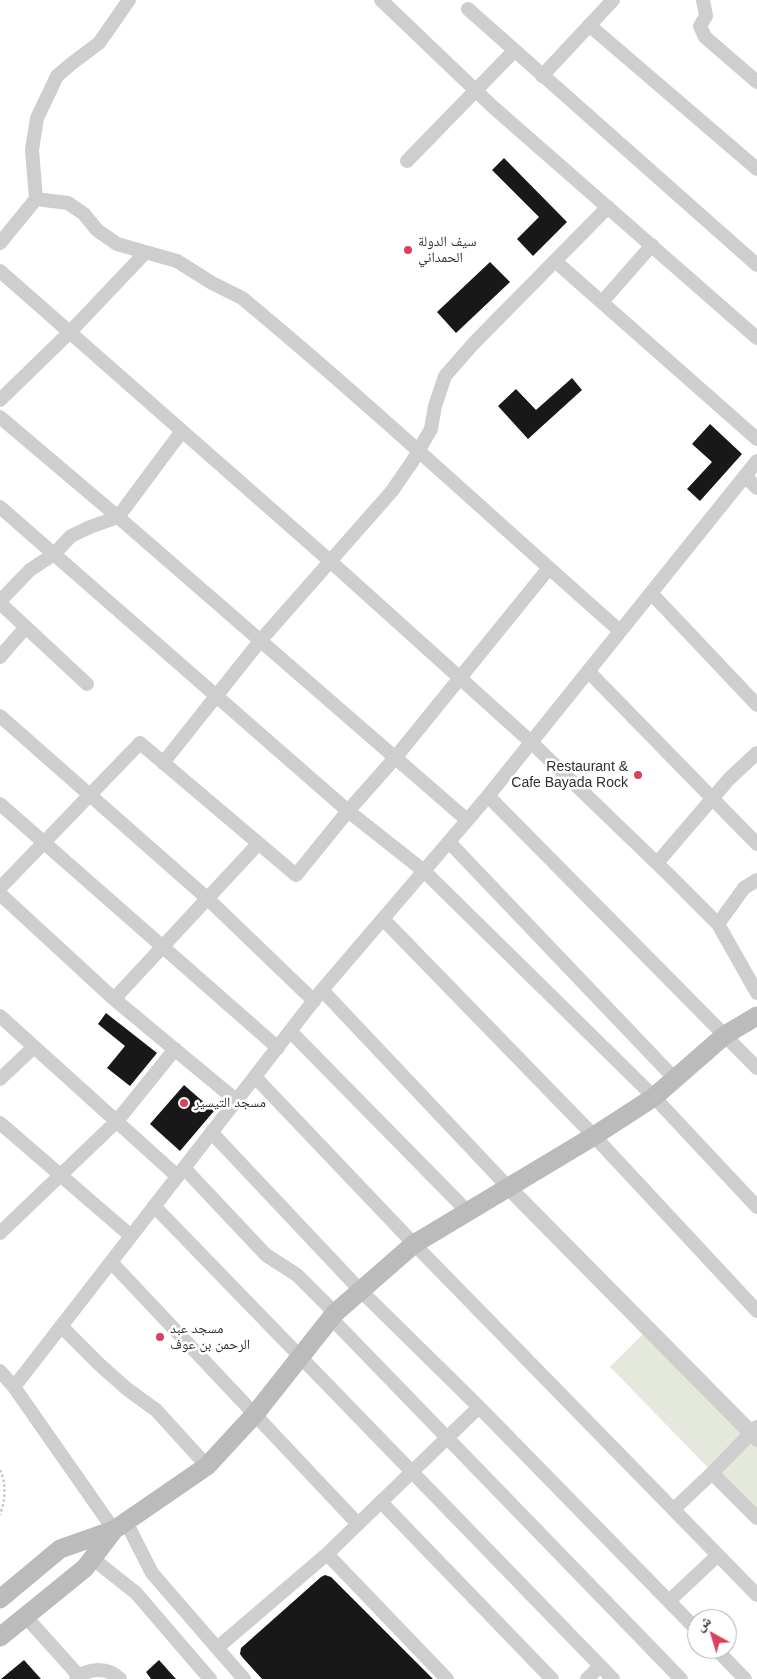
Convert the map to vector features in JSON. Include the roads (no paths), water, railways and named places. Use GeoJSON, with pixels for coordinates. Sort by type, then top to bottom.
{"type":"FeatureCollection","features":[{"type":"Feature","properties":{"kind":"main road"},"geometry":{"type":"LineString","coordinates":[[0,1599],[60,1549],[120,1526],[207,1466],[255,1414],[333,1315],[414,1244],[594,1136],[654,1097],[725,1035],[757,1016]]}},
{"type":"Feature","properties":{"kind":"main road"},"geometry":{"type":"LineString","coordinates":[[0,1637],[85,1568],[120,1526]]}},
{"type":"Feature","properties":{"kind":"street"},"geometry":{"type":"LineString","coordinates":[[0,243],[36,199],[32,150],[37,118],[57,76],[98,43],[129,0]]}},
{"type":"Feature","properties":{"kind":"street"},"geometry":{"type":"LineString","coordinates":[[381,0],[476,91],[757,338]]}},
{"type":"Feature","properties":{"kind":"street"},"geometry":{"type":"LineString","coordinates":[[542,76],[613,0]]}},
{"type":"Feature","properties":{"kind":"street"},"geometry":{"type":"LineString","coordinates":[[703,0],[706,16],[700,26],[706,37],[757,82]]}},
{"type":"Feature","properties":{"kind":"street"},"geometry":{"type":"LineString","coordinates":[[468,9],[757,265]]}},
{"type":"Feature","properties":{"kind":"street"},"geometry":{"type":"LineString","coordinates":[[589,25],[757,169]]}},
{"type":"Feature","properties":{"kind":"street"},"geometry":{"type":"LineString","coordinates":[[407,161],[514,51]]}},
{"type":"Feature","properties":{"kind":"street"},"geometry":{"type":"LineString","coordinates":[[36,199],[68,203],[84,214],[98,230],[117,244],[176,261],[212,283],[242,298],[419,450],[620,631]]}},
{"type":"Feature","properties":{"kind":"street"},"geometry":{"type":"LineString","coordinates":[[163,763],[260,641],[392,491],[431,428],[435,406],[445,376],[474,343],[608,207]]}},
{"type":"Feature","properties":{"kind":"street"},"geometry":{"type":"LineString","coordinates":[[602,302],[652,245]]}},
{"type":"Feature","properties":{"kind":"street"},"geometry":{"type":"LineString","coordinates":[[0,400],[70,332],[145,253]]}},
{"type":"Feature","properties":{"kind":"street"},"geometry":{"type":"LineString","coordinates":[[555,261],[757,439]]}},
{"type":"Feature","properties":{"kind":"street"},"geometry":{"type":"LineString","coordinates":[[0,271],[330,560],[531,742],[718,924],[757,993]]}},
{"type":"Feature","properties":{"kind":"street"},"geometry":{"type":"LineString","coordinates":[[0,418],[118,517],[467,820]]}},
{"type":"Feature","properties":{"kind":"street"},"geometry":{"type":"LineString","coordinates":[[87,684],[0,602],[30,570],[54,554],[71,536],[118,517],[182,431]]}},
{"type":"Feature","properties":{"kind":"street"},"geometry":{"type":"LineString","coordinates":[[14,1386],[318,995],[488,796],[757,461]]}},
{"type":"Feature","properties":{"kind":"street"},"geometry":{"type":"LineString","coordinates":[[745,476],[757,488]]}},
{"type":"Feature","properties":{"kind":"street"},"geometry":{"type":"LineString","coordinates":[[0,507],[348,811],[424,871],[654,1097],[757,1207]]}},
{"type":"Feature","properties":{"kind":"street"},"geometry":{"type":"LineString","coordinates":[[0,888],[140,743],[296,875],[348,811],[396,758],[548,568]]}},
{"type":"Feature","properties":{"kind":"street"},"geometry":{"type":"LineString","coordinates":[[651,593],[757,705]]}},
{"type":"Feature","properties":{"kind":"street"},"geometry":{"type":"LineString","coordinates":[[0,657],[26,627]]}},
{"type":"Feature","properties":{"kind":"street"},"geometry":{"type":"LineString","coordinates":[[588,671],[757,844]]}},
{"type":"Feature","properties":{"kind":"street"},"geometry":{"type":"LineString","coordinates":[[0,716],[318,995],[755,1433],[674,1509]]}},
{"type":"Feature","properties":{"kind":"street"},"geometry":{"type":"LineString","coordinates":[[657,863],[729,779],[757,753]]}},
{"type":"Feature","properties":{"kind":"street"},"geometry":{"type":"LineString","coordinates":[[488,796],[757,1068]]}},
{"type":"Feature","properties":{"kind":"street"},"geometry":{"type":"LineString","coordinates":[[0,804],[278,1048]]}},
{"type":"Feature","properties":{"kind":"street"},"geometry":{"type":"LineString","coordinates":[[449,842],[675,1078]]}},
{"type":"Feature","properties":{"kind":"street"},"geometry":{"type":"LineString","coordinates":[[114,999],[258,844]]}},
{"type":"Feature","properties":{"kind":"street"},"geometry":{"type":"LineString","coordinates":[[718,924],[744,888],[757,880]]}},
{"type":"Feature","properties":{"kind":"street"},"geometry":{"type":"LineString","coordinates":[[0,894],[114,999],[236,1101]]}},
{"type":"Feature","properties":{"kind":"street"},"geometry":{"type":"LineString","coordinates":[[384,919],[594,1136],[757,1311]]}},
{"type":"Feature","properties":{"kind":"street"},"geometry":{"type":"LineString","coordinates":[[0,1016],[117,1121],[181,1172],[266,1255],[297,1275],[447,1438],[681,1679]]}},
{"type":"Feature","properties":{"kind":"street"},"geometry":{"type":"LineString","coordinates":[[290,1032],[468,1212]]}},
{"type":"Feature","properties":{"kind":"street"},"geometry":{"type":"LineString","coordinates":[[0,1079],[34,1047]]}},
{"type":"Feature","properties":{"kind":"street"},"geometry":{"type":"LineString","coordinates":[[0,1233],[117,1121],[175,1049]]}},
{"type":"Feature","properties":{"kind":"street"},"geometry":{"type":"LineString","coordinates":[[255,1077],[414,1244],[757,1595]]}},
{"type":"Feature","properties":{"kind":"street"},"geometry":{"type":"LineString","coordinates":[[0,1123],[131,1236]]}},
{"type":"Feature","properties":{"kind":"street"},"geometry":{"type":"LineString","coordinates":[[212,1132],[360,1290],[479,1407],[687,1620]]}},
{"type":"Feature","properties":{"kind":"street"},"geometry":{"type":"LineString","coordinates":[[154,1206],[612,1679]]}},
{"type":"Feature","properties":{"kind":"street"},"geometry":{"type":"LineString","coordinates":[[111,1262],[358,1524]]}},
{"type":"Feature","properties":{"kind":"street"},"geometry":{"type":"LineString","coordinates":[[61,1326],[127,1389],[156,1410],[207,1466]]}},
{"type":"Feature","properties":{"kind":"street"},"geometry":{"type":"LineString","coordinates":[[0,1371],[14,1386],[120,1526],[152,1573],[244,1679]]}},
{"type":"Feature","properties":{"kind":"street"},"geometry":{"type":"LineString","coordinates":[[217,1648],[326,1554],[479,1407]]}},
{"type":"Feature","properties":{"kind":"street"},"geometry":{"type":"LineString","coordinates":[[712,1473],[757,1518]]}},
{"type":"Feature","properties":{"kind":"street"},"geometry":{"type":"LineString","coordinates":[[381,1502],[552,1679]]}},
{"type":"Feature","properties":{"kind":"street"},"geometry":{"type":"LineString","coordinates":[[326,1554],[447,1679]]}},
{"type":"Feature","properties":{"kind":"street"},"geometry":{"type":"LineString","coordinates":[[669,1601],[718,1555]]}},
{"type":"Feature","properties":{"kind":"street"},"geometry":{"type":"LineString","coordinates":[[92,1558],[136,1593],[210,1679]]}},
{"type":"Feature","properties":{"kind":"street"},"geometry":{"type":"LineString","coordinates":[[26,1617],[78,1678],[92,1670],[106,1670],[114,1673],[120,1679]]}},
{"type":"Feature","properties":{"kind":"street"},"geometry":{"type":"LineString","coordinates":[[726,1659],[745,1679]]}},
{"type":"Feature","properties":{"kind":"street"},"geometry":{"type":"LineString","coordinates":[[587,1679],[600,1666]]}},
{"type":"Feature","properties":{"kind":"place","name":"سيف الدولة الحمداني"},"geometry":{"type":"Point","coordinates":[408,250]}},
{"type":"Feature","properties":{"kind":"place","name":"Restaurant & Cafe Bayada Rock"},"geometry":{"type":"Point","coordinates":[638,775]}},
{"type":"Feature","properties":{"kind":"place","name":"مسجد التيسير"},"geometry":{"type":"Point","coordinates":[184,1103]}},
{"type":"Feature","properties":{"kind":"place","name":"مسجد عبد الرحمن بن عوف"},"geometry":{"type":"Point","coordinates":[160,1337]}}]}
